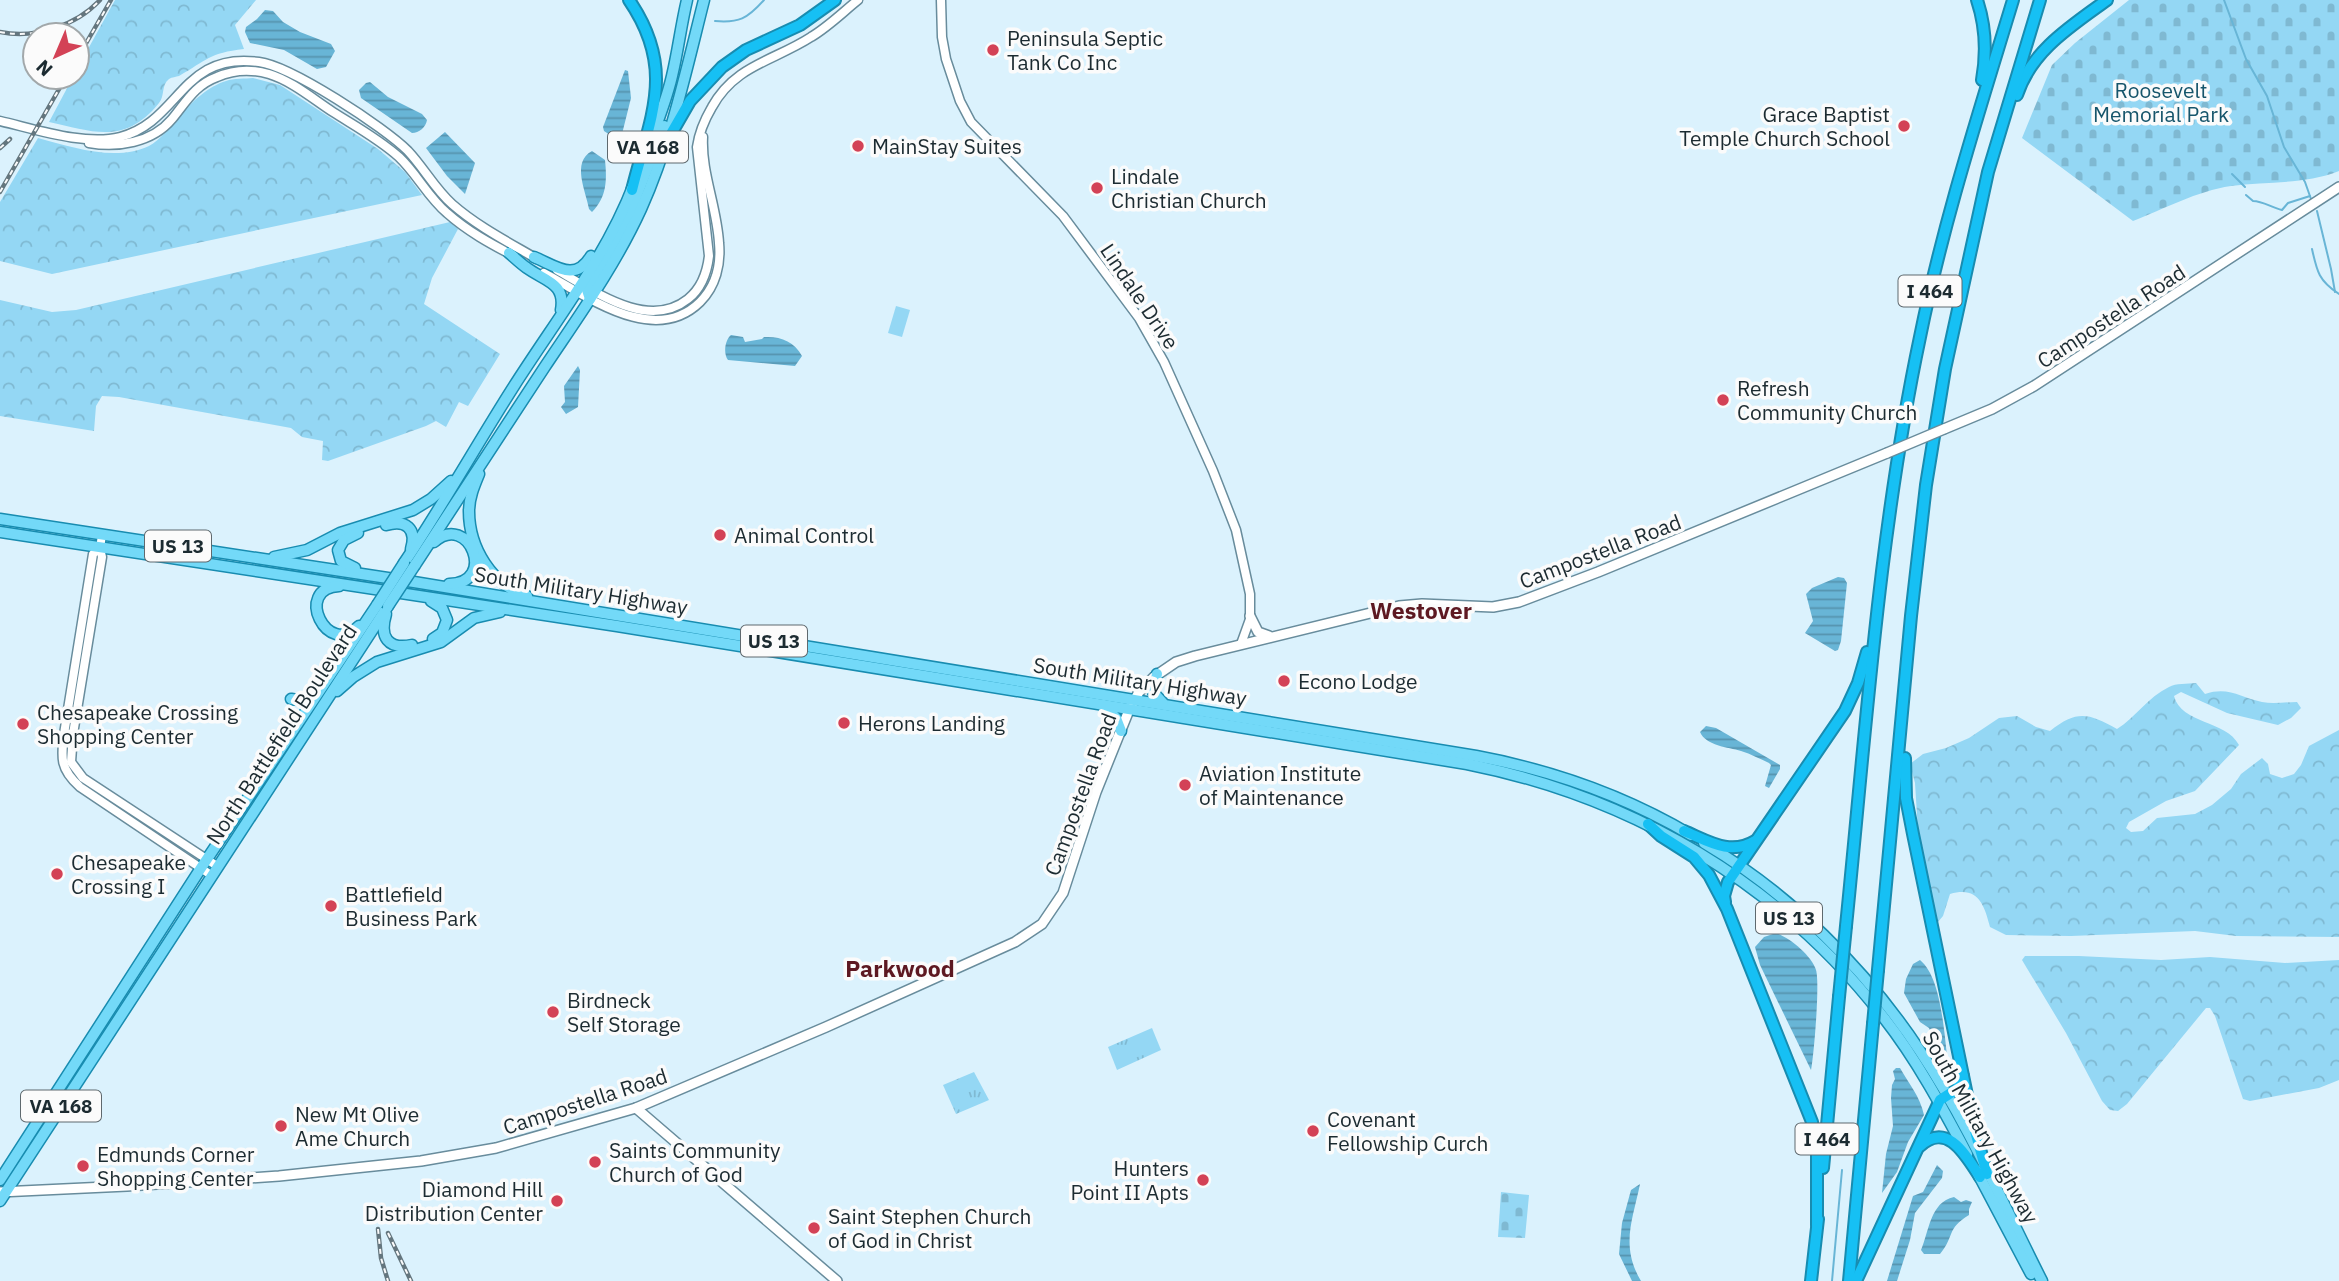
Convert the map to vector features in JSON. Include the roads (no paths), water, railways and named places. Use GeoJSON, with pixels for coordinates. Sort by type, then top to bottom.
{"type":"FeatureCollection","features":[{"type":"Feature","properties":{"kind":"highway"},"geometry":{"type":"LineString","coordinates":[[629,0],[651,46],[657,87],[654,114],[632,190]]}},
{"type":"Feature","properties":{"kind":"highway","name":"VA 168"},"geometry":{"type":"LineString","coordinates":[[664,146],[690,100],[722,67],[746,50],[800,25],[835,0]]}},
{"type":"Feature","properties":{"kind":"highway"},"geometry":{"type":"LineString","coordinates":[[1962,168],[1983,77],[1985,56],[1984,25],[1977,0]]}},
{"type":"Feature","properties":{"kind":"highway","name":"I 464"},"geometry":{"type":"LineString","coordinates":[[1811,1281],[1886,527],[1919,338],[1962,168],[2012,0]]}},
{"type":"Feature","properties":{"kind":"highway","name":"I 464"},"geometry":{"type":"LineString","coordinates":[[1849,1281],[1911,617],[1926,485],[1961,290],[2002,121],[2040,0]]}},
{"type":"Feature","properties":{"kind":"highway"},"geometry":{"type":"LineString","coordinates":[[1979,215],[2025,76],[2055,39],[2107,0]]}},
{"type":"Feature","properties":{"kind":"highway"},"geometry":{"type":"LineString","coordinates":[[1911,617],[1905,744],[1906,798],[1983,1175]]}},
{"type":"Feature","properties":{"kind":"highway"},"geometry":{"type":"LineString","coordinates":[[1817,1225],[1817,1152],[1812,1122],[1724,899],[1725,890],[1736,870],[1845,711],[1858,683],[1875,622]]}},
{"type":"Feature","properties":{"kind":"highway"},"geometry":{"type":"LineString","coordinates":[[1648,824],[1702,865],[1727,909]]}},
{"type":"Feature","properties":{"kind":"highway"},"geometry":{"type":"LineString","coordinates":[[1684,831],[1728,848],[1747,846],[1759,837]]}},
{"type":"Feature","properties":{"kind":"highway"},"geometry":{"type":"LineString","coordinates":[[1856,1281],[1943,1099],[1960,1086],[1963,1075]]}},
{"type":"Feature","properties":{"kind":"highway"},"geometry":{"type":"LineString","coordinates":[[1918,1148],[1929,1139],[1949,1140],[1964,1152],[1983,1175]]}},
{"type":"Feature","properties":{"kind":"main road","name":"North Battlefield Boulevard"},"geometry":{"type":"LineString","coordinates":[[3,1191],[388,606],[513,387],[560,316],[586,291],[632,190],[663,108],[688,0]]}},
{"type":"Feature","properties":{"kind":"main road","name":"North Battlefield Boulevard"},"geometry":{"type":"LineString","coordinates":[[0,1180],[204,863],[377,605],[410,564],[424,552],[506,426],[586,291],[633,226],[664,146],[704,0]]}},
{"type":"Feature","properties":{"kind":"main road"},"geometry":{"type":"LineString","coordinates":[[586,291],[617,239],[641,190],[663,129],[672,75]]}},
{"type":"Feature","properties":{"kind":"main road","name":"Campostella Road"},"geometry":{"type":"LineString","coordinates":[[3,1191],[279,1176],[472,1153],[532,1139],[636,1108],[826,1027],[1031,933],[1051,914],[1062,893],[1096,792],[1132,705],[1157,674],[1176,662],[1399,606],[1425,604],[1493,607],[1519,601],[1600,572],[1992,409],[2034,386],[2339,187]]}},
{"type":"Feature","properties":{"kind":"main road"},"geometry":{"type":"LineString","coordinates":[[534,257],[566,271],[578,270],[586,264],[603,236],[616,222]]}},
{"type":"Feature","properties":{"kind":"main road"},"geometry":{"type":"LineString","coordinates":[[509,253],[528,269],[555,285],[562,300],[560,316]]}},
{"type":"Feature","properties":{"kind":"main road"},"geometry":{"type":"LineString","coordinates":[[255,558],[290,555],[307,550],[340,533],[413,510],[432,499],[506,426]]}},
{"type":"Feature","properties":{"kind":"main road"},"geometry":{"type":"LineString","coordinates":[[486,454],[473,489],[469,510],[472,533],[480,554],[490,571],[508,587],[520,594],[562,606]]}},
{"type":"Feature","properties":{"kind":"main road","name":"South Military Highway"},"geometry":{"type":"LineString","coordinates":[[0,519],[562,606],[1497,770],[1567,790],[1648,824],[1736,870]]}},
{"type":"Feature","properties":{"kind":"main road"},"geometry":{"type":"LineString","coordinates":[[386,578],[341,561],[338,550],[344,540],[393,523],[403,523],[411,530],[413,541],[410,564]]}},
{"type":"Feature","properties":{"kind":"main road","name":"South Military Highway"},"geometry":{"type":"LineString","coordinates":[[0,532],[407,593],[1102,705],[1167,705],[1498,760],[1587,787],[1684,831],[1736,870],[1850,978],[1890,1026],[1943,1099],[2042,1281]]}},
{"type":"Feature","properties":{"kind":"main road"},"geometry":{"type":"LineString","coordinates":[[414,582],[460,583],[471,577],[476,566],[476,560],[467,542],[457,534],[445,534],[424,552]]}},
{"type":"Feature","properties":{"kind":"main road"},"geometry":{"type":"LineString","coordinates":[[377,605],[355,630],[344,636],[327,629],[319,617],[316,604],[321,592],[331,587],[378,589]]}},
{"type":"Feature","properties":{"kind":"main road"},"geometry":{"type":"LineString","coordinates":[[388,606],[383,627],[390,643],[401,647],[438,637],[443,633],[447,620],[442,608],[427,599],[407,593]]}},
{"type":"Feature","properties":{"kind":"main road"},"geometry":{"type":"LineString","coordinates":[[322,706],[353,677],[377,662],[441,642],[474,618],[513,611]]}},
{"type":"Feature","properties":{"kind":"main road"},"geometry":{"type":"LineString","coordinates":[[1250,616],[1258,632],[1271,637]]}},
{"type":"Feature","properties":{"kind":"main road"},"geometry":{"type":"LineString","coordinates":[[1157,674],[1153,692],[1167,705]]}},
{"type":"Feature","properties":{"kind":"main road"},"geometry":{"type":"LineString","coordinates":[[299,724],[299,713],[291,699],[308,699],[325,683]]}},
{"type":"Feature","properties":{"kind":"main road"},"geometry":{"type":"LineString","coordinates":[[1102,705],[1115,716],[1121,731]]}},
{"type":"Feature","properties":{"kind":"main road"},"geometry":{"type":"LineString","coordinates":[[655,1125],[651,1112],[659,1098]]}},
{"type":"Feature","properties":{"kind":"main road"},"geometry":{"type":"LineString","coordinates":[[636,1108],[837,1281]]}},
{"type":"Feature","properties":{"kind":"main road","name":"South Military Highway"},"geometry":{"type":"LineString","coordinates":[[1983,1175],[2035,1281]]}},
{"type":"Feature","properties":{"kind":"main road","name":"VA 168"},"geometry":{"type":"LineString","coordinates":[[0,1201],[3,1191]]}},
{"type":"Feature","properties":{"kind":"street"},"geometry":{"type":"LineString","coordinates":[[0,121],[106,145],[136,141],[152,135],[168,123],[190,95],[207,81],[234,72],[270,74],[291,84],[384,144],[448,214],[474,233],[586,291],[632,308],[662,311],[682,303],[701,286],[706,274],[709,256],[697,147],[705,120],[724,88],[737,75],[812,36],[858,0]]}},
{"type":"Feature","properties":{"kind":"street","name":"Lindale Drive"},"geometry":{"type":"LineString","coordinates":[[941,0],[942,37],[946,59],[960,101],[971,122],[1063,216],[1139,318],[1164,362],[1213,471],[1233,523],[1247,576],[1250,616],[1241,644]]}},
{"type":"Feature","properties":{"kind":"street"},"geometry":{"type":"LineString","coordinates":[[67,136],[105,139],[126,135],[152,122],[187,83],[206,71],[221,64],[239,61],[272,65],[298,76],[390,136],[411,154],[453,205],[586,291]]}},
{"type":"Feature","properties":{"kind":"street"},"geometry":{"type":"LineString","coordinates":[[102,535],[100,548],[103,557],[70,753],[75,769],[214,871]]}},
{"type":"Feature","properties":{"kind":"street"},"geometry":{"type":"LineString","coordinates":[[100,548],[93,554],[64,734],[62,751],[65,770],[80,787],[204,863]]}},
{"type":"Feature","properties":{"kind":"street"},"geometry":{"type":"LineString","coordinates":[[65,770],[83,783],[95,785]]}},
{"type":"Feature","properties":{"kind":"waterway"},"geometry":{"type":"LineString","coordinates":[[715,21],[742,18],[753,12],[764,0]]}},
{"type":"Feature","properties":{"kind":"waterway"},"geometry":{"type":"LineString","coordinates":[[2224,0],[2246,59],[2267,96],[2284,147],[2305,182],[2311,199]]}},
{"type":"Feature","properties":{"kind":"waterway"},"geometry":{"type":"LineString","coordinates":[[2232,174],[2245,187]]}},
{"type":"Feature","properties":{"kind":"waterway"},"geometry":{"type":"LineString","coordinates":[[2246,195],[2253,201],[2282,210],[2288,203],[2310,196]]}},
{"type":"Feature","properties":{"kind":"waterway"},"geometry":{"type":"LineString","coordinates":[[2317,211],[2335,292]]}},
{"type":"Feature","properties":{"kind":"waterway"},"geometry":{"type":"LineString","coordinates":[[2312,249],[2320,275],[2327,285],[2339,294]]}},
{"type":"Feature","properties":{"kind":"waterway"},"geometry":{"type":"LineString","coordinates":[[1832,1281],[1842,1170]]}},
{"type":"Feature","properties":{"kind":"railway"},"geometry":{"type":"LineString","coordinates":[[0,32],[27,34],[54,28],[79,17],[100,0]]}},
{"type":"Feature","properties":{"kind":"railway"},"geometry":{"type":"LineString","coordinates":[[91,35],[111,0]]}},
{"type":"Feature","properties":{"kind":"railway"},"geometry":{"type":"LineString","coordinates":[[0,192],[58,91]]}},
{"type":"Feature","properties":{"kind":"railway"},"geometry":{"type":"LineString","coordinates":[[0,148],[10,139]]}},
{"type":"Feature","properties":{"kind":"railway"},"geometry":{"type":"LineString","coordinates":[[378,1229],[381,1258],[388,1281]]}},
{"type":"Feature","properties":{"kind":"railway"},"geometry":{"type":"LineString","coordinates":[[388,1233],[411,1281]]}},
{"type":"Feature","properties":{"kind":"place","name":"Peninsula Septic Tank Co Inc"},"geometry":{"type":"Point","coordinates":[993,50]}},
{"type":"Feature","properties":{"kind":"place","name":"Grace Baptist Temple Church School"},"geometry":{"type":"Point","coordinates":[1904,126]}},
{"type":"Feature","properties":{"kind":"place","name":"MainStay Suites"},"geometry":{"type":"Point","coordinates":[858,146]}},
{"type":"Feature","properties":{"kind":"place","name":"Lindale Christian Church"},"geometry":{"type":"Point","coordinates":[1097,188]}},
{"type":"Feature","properties":{"kind":"place","name":"Refresh Community Church"},"geometry":{"type":"Point","coordinates":[1723,400]}},
{"type":"Feature","properties":{"kind":"place","name":"Animal Control"},"geometry":{"type":"Point","coordinates":[720,535]}},
{"type":"Feature","properties":{"kind":"place","name":"Econo Lodge"},"geometry":{"type":"Point","coordinates":[1284,681]}},
{"type":"Feature","properties":{"kind":"place","name":"Herons Landing"},"geometry":{"type":"Point","coordinates":[844,723]}},
{"type":"Feature","properties":{"kind":"place","name":"Chesapeake Crossing Shopping Center"},"geometry":{"type":"Point","coordinates":[23,724]}},
{"type":"Feature","properties":{"kind":"place","name":"Aviation Institute of Maintenance"},"geometry":{"type":"Point","coordinates":[1185,785]}},
{"type":"Feature","properties":{"kind":"place","name":"Chesapeake Crossing I"},"geometry":{"type":"Point","coordinates":[57,874]}},
{"type":"Feature","properties":{"kind":"place","name":"Battlefield Business Park"},"geometry":{"type":"Point","coordinates":[331,906]}},
{"type":"Feature","properties":{"kind":"place","name":"Birdneck Self Storage"},"geometry":{"type":"Point","coordinates":[553,1012]}},
{"type":"Feature","properties":{"kind":"place","name":"New Mt Olive Ame Church"},"geometry":{"type":"Point","coordinates":[281,1126]}},
{"type":"Feature","properties":{"kind":"place","name":"Covenant Fellowship Curch"},"geometry":{"type":"Point","coordinates":[1313,1131]}},
{"type":"Feature","properties":{"kind":"place","name":"Saints Community Church of God"},"geometry":{"type":"Point","coordinates":[595,1162]}},
{"type":"Feature","properties":{"kind":"place","name":"Edmunds Corner Shopping Center"},"geometry":{"type":"Point","coordinates":[83,1166]}},
{"type":"Feature","properties":{"kind":"place","name":"Hunters Point II Apts"},"geometry":{"type":"Point","coordinates":[1203,1180]}},
{"type":"Feature","properties":{"kind":"place","name":"Diamond Hill Distribution Center"},"geometry":{"type":"Point","coordinates":[557,1201]}},
{"type":"Feature","properties":{"kind":"place","name":"Saint Stephen Church of God in Christ"},"geometry":{"type":"Point","coordinates":[814,1228]}},
{"type":"Feature","properties":{"kind":"district","name":"Westover"},"geometry":{"type":"Point","coordinates":[1421,610]}},
{"type":"Feature","properties":{"kind":"district","name":"Parkwood"},"geometry":{"type":"Point","coordinates":[900,968]}},
{"type":"Feature","properties":{"kind":"park label","name":"Roosevelt Memorial Park"},"geometry":{"type":"Point","coordinates":[2161,102]}}]}
